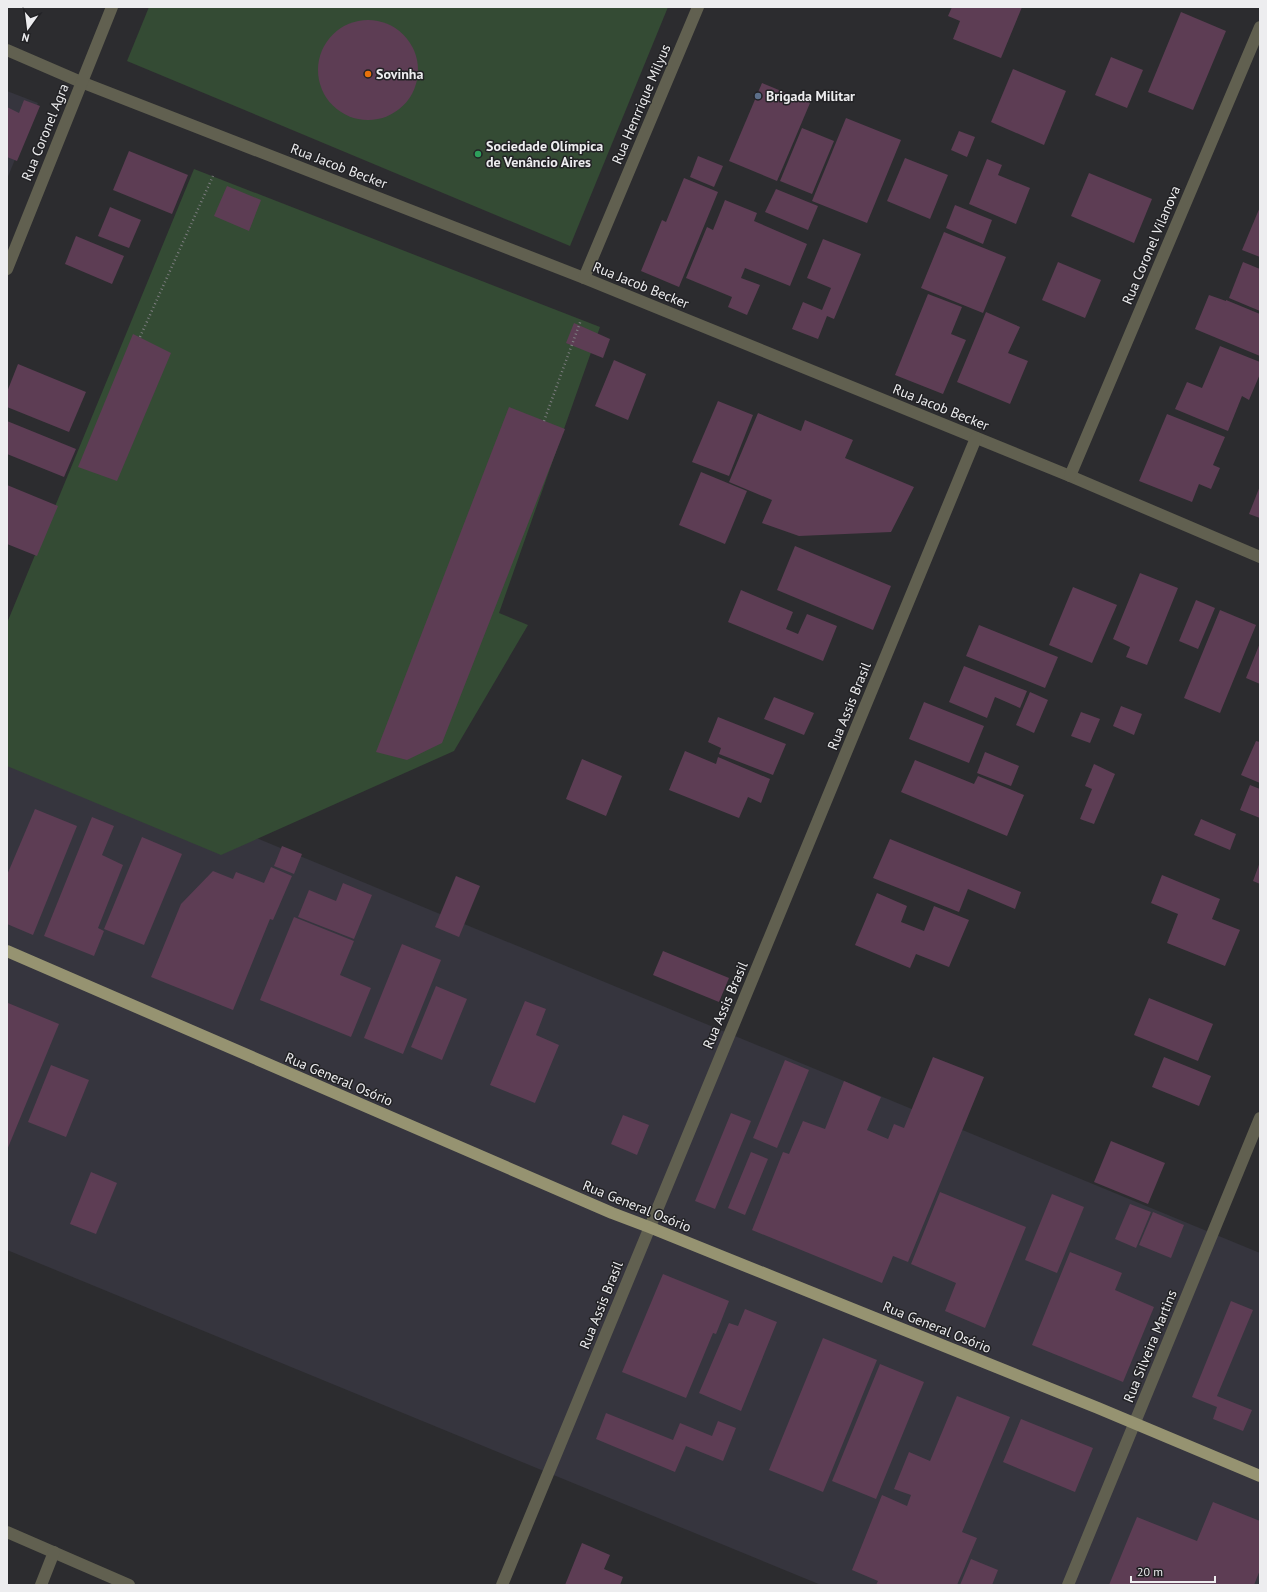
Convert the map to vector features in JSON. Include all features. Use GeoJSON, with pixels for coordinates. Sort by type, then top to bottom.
{"type":"FeatureCollection","features":[{"type":"Feature","properties":{"kind":"main road","name":"Rua General Osório"},"geometry":{"type":"LineString","coordinates":[[7,951],[612,1213],[1260,1476]]}},
{"type":"Feature","properties":{"kind":"street","name":"Rua Coronel Agra"},"geometry":{"type":"LineString","coordinates":[[7,269],[112,7]]}},
{"type":"Feature","properties":{"kind":"street","name":"Rua Henrrique Milyus"},"geometry":{"type":"LineString","coordinates":[[584,278],[698,7]]}},
{"type":"Feature","properties":{"kind":"street","name":"Rua Coronel Vilanova"},"geometry":{"type":"LineString","coordinates":[[1070,476],[1260,27]]}},
{"type":"Feature","properties":{"kind":"street","name":"Rua Jacob Becker"},"geometry":{"type":"LineString","coordinates":[[7,50],[81,82],[584,278],[1070,476],[1260,557]]}},
{"type":"Feature","properties":{"kind":"street","name":"Rua Assis Brasil"},"geometry":{"type":"LineString","coordinates":[[502,1585],[976,438]]}},
{"type":"Feature","properties":{"kind":"street","name":"Rua Silveira Martins"},"geometry":{"type":"LineString","coordinates":[[1068,1585],[1260,1118]]}},
{"type":"Feature","properties":{"kind":"street"},"geometry":{"type":"LineString","coordinates":[[7,1532],[129,1585]]}},
{"type":"Feature","properties":{"kind":"street"},"geometry":{"type":"LineString","coordinates":[[41,1585],[54,1552]]}},
{"type":"Feature","properties":{"kind":"path"},"geometry":{"type":"LineString","coordinates":[[140,337],[213,176]]}},
{"type":"Feature","properties":{"kind":"path"},"geometry":{"type":"LineString","coordinates":[[544,421],[581,320]]}},
{"type":"Feature","properties":{"kind":"shaded area"},"geometry":{"type":"Polygon","coordinates":[[[7,91],[38,103],[7,179],[7,91]]]}},
{"type":"Feature","properties":{"kind":"shaded area"},"geometry":{"type":"Polygon","coordinates":[[[7,735],[1260,1253],[1260,1585],[821,1585],[7,1250],[7,735]]]}},
{"type":"Feature","properties":{"kind":"green space","name":"Sociedade Olímpica de Venâncio Aires"},"geometry":{"type":"Polygon","coordinates":[[[149,7],[668,7],[570,246],[127,61],[149,7]]]}},
{"type":"Feature","properties":{"kind":"green space"},"geometry":{"type":"Polygon","coordinates":[[[194,169],[600,327],[499,613],[528,625],[454,751],[221,855],[7,766],[7,623],[194,169]]]}},
{"type":"Feature","properties":{"kind":"building"},"geometry":{"type":"Polygon","coordinates":[[[952,7],[1022,7],[1001,58],[953,39],[960,21],[948,16],[952,7]]]}},
{"type":"Feature","properties":{"kind":"building"},"geometry":{"type":"Polygon","coordinates":[[[1181,12],[1226,31],[1193,110],[1148,92],[1181,12]]]}},
{"type":"Feature","properties":{"kind":"building","name":"Sovinha"},"geometry":{"type":"Polygon","coordinates":[[[368,20],[387,24],[403,35],[414,51],[418,70],[414,89],[403,105],[387,116],[368,120],[349,116],[333,105],[322,89],[318,70],[322,51],[333,35],[349,24],[368,20]]]}},
{"type":"Feature","properties":{"kind":"building"},"geometry":{"type":"Polygon","coordinates":[[[1111,57],[1143,70],[1127,108],[1095,95],[1111,57]]]}},
{"type":"Feature","properties":{"kind":"building"},"geometry":{"type":"Polygon","coordinates":[[[1013,69],[1066,91],[1044,145],[991,122],[1013,69]]]}},
{"type":"Feature","properties":{"kind":"building"},"geometry":{"type":"Polygon","coordinates":[[[762,83],[810,103],[777,181],[729,161],[762,83]]]}},
{"type":"Feature","properties":{"kind":"building"},"geometry":{"type":"Polygon","coordinates":[[[24,100],[40,106],[17,161],[7,157],[7,107],[19,113],[24,100]]]}},
{"type":"Feature","properties":{"kind":"building"},"geometry":{"type":"Polygon","coordinates":[[[846,118],[901,140],[867,223],[812,201],[846,118]]]}},
{"type":"Feature","properties":{"kind":"building"},"geometry":{"type":"Polygon","coordinates":[[[802,128],[834,141],[812,194],[780,181],[802,128]]]}},
{"type":"Feature","properties":{"kind":"building"},"geometry":{"type":"Polygon","coordinates":[[[959,131],[975,137],[967,157],[951,150],[959,131]]]}},
{"type":"Feature","properties":{"kind":"building"},"geometry":{"type":"Polygon","coordinates":[[[129,151],[188,175],[172,214],[113,190],[129,151]]]}},
{"type":"Feature","properties":{"kind":"building"},"geometry":{"type":"Polygon","coordinates":[[[698,156],[723,166],[714,187],[690,177],[698,156]]]}},
{"type":"Feature","properties":{"kind":"building"},"geometry":{"type":"Polygon","coordinates":[[[905,158],[948,175],[930,219],[887,201],[905,158]]]}},
{"type":"Feature","properties":{"kind":"building"},"geometry":{"type":"Polygon","coordinates":[[[987,159],[1002,165],[998,175],[1030,188],[1016,224],[969,204],[987,159]]]}},
{"type":"Feature","properties":{"kind":"building"},"geometry":{"type":"Polygon","coordinates":[[[1089,173],[1152,199],[1134,243],[1071,216],[1089,173]]]}},
{"type":"Feature","properties":{"kind":"building"},"geometry":{"type":"Polygon","coordinates":[[[684,178],[718,192],[679,287],[641,271],[662,220],[666,222],[684,178]]]}},
{"type":"Feature","properties":{"kind":"building"},"geometry":{"type":"Polygon","coordinates":[[[227,186],[261,200],[249,231],[214,216],[227,186]]]}},
{"type":"Feature","properties":{"kind":"building"},"geometry":{"type":"Polygon","coordinates":[[[776,189],[818,206],[808,230],[765,212],[776,189]]]}},
{"type":"Feature","properties":{"kind":"building"},"geometry":{"type":"Polygon","coordinates":[[[725,200],[757,213],[754,221],[807,244],[790,286],[745,268],[741,278],[760,285],[747,315],[728,307],[732,297],[686,278],[707,227],[713,230],[725,200]]]}},
{"type":"Feature","properties":{"kind":"building"},"geometry":{"type":"Polygon","coordinates":[[[955,205],[992,220],[983,244],[946,228],[955,205]]]}},
{"type":"Feature","properties":{"kind":"building"},"geometry":{"type":"Polygon","coordinates":[[[110,207],[141,220],[129,248],[98,236],[110,207]]]}},
{"type":"Feature","properties":{"kind":"building"},"geometry":{"type":"Polygon","coordinates":[[[1260,207],[1260,257],[1242,250],[1260,207]]]}},
{"type":"Feature","properties":{"kind":"building"},"geometry":{"type":"Polygon","coordinates":[[[944,232],[1006,257],[983,313],[921,288],[944,232]]]}},
{"type":"Feature","properties":{"kind":"building"},"geometry":{"type":"Polygon","coordinates":[[[76,236],[124,256],[112,284],[65,264],[76,236]]]}},
{"type":"Feature","properties":{"kind":"building"},"geometry":{"type":"Polygon","coordinates":[[[823,239],[861,254],[834,319],[827,316],[818,339],[792,329],[803,302],[822,310],[831,288],[807,278],[823,239]]]}},
{"type":"Feature","properties":{"kind":"building"},"geometry":{"type":"Polygon","coordinates":[[[1058,262],[1101,280],[1085,318],[1042,300],[1058,262]]]}},
{"type":"Feature","properties":{"kind":"building"},"geometry":{"type":"Polygon","coordinates":[[[1243,262],[1260,269],[1260,311],[1229,298],[1243,262]]]}},
{"type":"Feature","properties":{"kind":"building"},"geometry":{"type":"Polygon","coordinates":[[[928,294],[962,307],[951,334],[966,340],[943,394],[895,375],[928,294]]]}},
{"type":"Feature","properties":{"kind":"building"},"geometry":{"type":"Polygon","coordinates":[[[1209,295],[1226,300],[1260,314],[1260,356],[1195,329],[1209,295]]]}},
{"type":"Feature","properties":{"kind":"building"},"geometry":{"type":"Polygon","coordinates":[[[986,312],[1020,327],[1008,353],[1028,361],[1010,404],[957,382],[986,312]]]}},
{"type":"Feature","properties":{"kind":"building"},"geometry":{"type":"Polygon","coordinates":[[[574,323],[610,339],[603,358],[566,343],[574,323]]]}},
{"type":"Feature","properties":{"kind":"building"},"geometry":{"type":"Polygon","coordinates":[[[133,334],[171,353],[117,481],[78,467],[133,334]]]}},
{"type":"Feature","properties":{"kind":"building"},"geometry":{"type":"Polygon","coordinates":[[[1220,346],[1260,362],[1260,374],[1249,400],[1242,396],[1228,431],[1175,409],[1187,382],[1202,388],[1220,346]]]}},
{"type":"Feature","properties":{"kind":"building"},"geometry":{"type":"Polygon","coordinates":[[[614,360],[646,374],[628,420],[595,406],[614,360]]]}},
{"type":"Feature","properties":{"kind":"building"},"geometry":{"type":"Polygon","coordinates":[[[18,364],[86,392],[69,432],[7,407],[7,392],[18,364]]]}},
{"type":"Feature","properties":{"kind":"building"},"geometry":{"type":"Polygon","coordinates":[[[718,401],[753,415],[729,476],[692,462],[718,401]]]}},
{"type":"Feature","properties":{"kind":"building"},"geometry":{"type":"Polygon","coordinates":[[[509,407],[565,429],[442,743],[407,760],[376,752],[509,407]]]}},
{"type":"Feature","properties":{"kind":"building"},"geometry":{"type":"Polygon","coordinates":[[[758,413],[801,431],[805,420],[853,440],[845,458],[914,487],[891,532],[799,536],[762,523],[772,500],[729,482],[758,413]]]}},
{"type":"Feature","properties":{"kind":"building"},"geometry":{"type":"Polygon","coordinates":[[[1167,414],[1225,437],[1213,465],[1220,468],[1211,489],[1199,484],[1192,502],[1139,481],[1167,414]]]}},
{"type":"Feature","properties":{"kind":"building"},"geometry":{"type":"Polygon","coordinates":[[[7,421],[76,449],[64,477],[7,454],[7,421]]]}},
{"type":"Feature","properties":{"kind":"building"},"geometry":{"type":"Polygon","coordinates":[[[701,472],[747,491],[725,544],[679,525],[701,472]]]}},
{"type":"Feature","properties":{"kind":"building"},"geometry":{"type":"Polygon","coordinates":[[[7,485],[58,506],[37,556],[7,544],[7,485]]]}},
{"type":"Feature","properties":{"kind":"building"},"geometry":{"type":"Polygon","coordinates":[[[1260,486],[1260,518],[1249,514],[1260,486]]]}},
{"type":"Feature","properties":{"kind":"building"},"geometry":{"type":"Polygon","coordinates":[[[795,546],[891,586],[873,630],[777,590],[795,546]]]}},
{"type":"Feature","properties":{"kind":"building"},"geometry":{"type":"Polygon","coordinates":[[[1140,573],[1178,588],[1147,665],[1126,657],[1130,647],[1113,639],[1140,573]]]}},
{"type":"Feature","properties":{"kind":"building"},"geometry":{"type":"Polygon","coordinates":[[[1073,587],[1117,605],[1092,663],[1049,645],[1073,587]]]}},
{"type":"Feature","properties":{"kind":"building"},"geometry":{"type":"Polygon","coordinates":[[[741,590],[793,612],[786,629],[798,634],[807,614],[837,626],[823,661],[728,622],[741,590]]]}},
{"type":"Feature","properties":{"kind":"building"},"geometry":{"type":"Polygon","coordinates":[[[1196,600],[1215,608],[1198,649],[1179,641],[1196,600]]]}},
{"type":"Feature","properties":{"kind":"building"},"geometry":{"type":"Polygon","coordinates":[[[1220,610],[1256,625],[1220,713],[1184,698],[1220,610]]]}},
{"type":"Feature","properties":{"kind":"building"},"geometry":{"type":"Polygon","coordinates":[[[979,625],[1058,657],[1045,688],[966,656],[979,625]]]}},
{"type":"Feature","properties":{"kind":"building"},"geometry":{"type":"Polygon","coordinates":[[[1260,643],[1260,684],[1246,678],[1260,643]]]}},
{"type":"Feature","properties":{"kind":"building"},"geometry":{"type":"Polygon","coordinates":[[[964,666],[1027,691],[1020,708],[995,697],[987,718],[949,702],[964,666]]]}},
{"type":"Feature","properties":{"kind":"building"},"geometry":{"type":"Polygon","coordinates":[[[1030,692],[1048,700],[1034,733],[1016,725],[1030,692]]]}},
{"type":"Feature","properties":{"kind":"building"},"geometry":{"type":"Polygon","coordinates":[[[774,697],[814,713],[804,735],[764,719],[774,697]]]}},
{"type":"Feature","properties":{"kind":"building"},"geometry":{"type":"Polygon","coordinates":[[[924,702],[984,726],[969,763],[909,739],[924,702]]]}},
{"type":"Feature","properties":{"kind":"building"},"geometry":{"type":"Polygon","coordinates":[[[1121,706],[1142,714],[1134,735],[1113,726],[1121,706]]]}},
{"type":"Feature","properties":{"kind":"building"},"geometry":{"type":"Polygon","coordinates":[[[1081,712],[1100,719],[1090,743],[1071,736],[1081,712]]]}},
{"type":"Feature","properties":{"kind":"building"},"geometry":{"type":"Polygon","coordinates":[[[718,717],[786,744],[773,775],[719,754],[721,748],[708,742],[718,717]]]}},
{"type":"Feature","properties":{"kind":"building"},"geometry":{"type":"Polygon","coordinates":[[[1256,741],[1260,742],[1260,783],[1241,775],[1256,741]]]}},
{"type":"Feature","properties":{"kind":"building"},"geometry":{"type":"Polygon","coordinates":[[[685,751],[716,764],[718,757],[770,779],[761,803],[748,797],[739,818],[669,790],[685,751]]]}},
{"type":"Feature","properties":{"kind":"building"},"geometry":{"type":"Polygon","coordinates":[[[985,752],[1019,766],[1011,786],[977,773],[985,752]]]}},
{"type":"Feature","properties":{"kind":"building"},"geometry":{"type":"Polygon","coordinates":[[[582,759],[622,776],[606,816],[566,799],[582,759]]]}},
{"type":"Feature","properties":{"kind":"building"},"geometry":{"type":"Polygon","coordinates":[[[915,760],[974,784],[978,776],[1024,795],[1007,836],[901,792],[915,760]]]}},
{"type":"Feature","properties":{"kind":"building"},"geometry":{"type":"Polygon","coordinates":[[[1094,764],[1115,774],[1094,824],[1080,819],[1092,789],[1085,786],[1094,764]]]}},
{"type":"Feature","properties":{"kind":"building"},"geometry":{"type":"Polygon","coordinates":[[[1250,785],[1260,789],[1260,818],[1240,810],[1250,785]]]}},
{"type":"Feature","properties":{"kind":"building"},"geometry":{"type":"Polygon","coordinates":[[[35,809],[77,826],[33,935],[7,924],[7,875],[35,809]]]}},
{"type":"Feature","properties":{"kind":"building"},"geometry":{"type":"Polygon","coordinates":[[[92,817],[114,826],[102,855],[123,865],[98,928],[104,931],[94,956],[44,936],[92,817]]]}},
{"type":"Feature","properties":{"kind":"building"},"geometry":{"type":"Polygon","coordinates":[[[1201,819],[1236,834],[1230,850],[1194,835],[1201,819]]]}},
{"type":"Feature","properties":{"kind":"building"},"geometry":{"type":"Polygon","coordinates":[[[142,837],[182,854],[144,945],[104,929],[142,837]]]}},
{"type":"Feature","properties":{"kind":"building"},"geometry":{"type":"Polygon","coordinates":[[[890,839],[1021,892],[1015,909],[968,889],[959,912],[873,878],[890,839]]]}},
{"type":"Feature","properties":{"kind":"building"},"geometry":{"type":"Polygon","coordinates":[[[282,846],[302,854],[294,874],[274,866],[282,846]]]}},
{"type":"Feature","properties":{"kind":"building"},"geometry":{"type":"Polygon","coordinates":[[[1260,862],[1260,884],[1253,881],[1260,862]]]}},
{"type":"Feature","properties":{"kind":"building"},"geometry":{"type":"Polygon","coordinates":[[[271,867],[292,876],[273,920],[270,919],[233,1010],[151,977],[181,904],[213,871],[233,879],[236,872],[264,883],[271,867]]]}},
{"type":"Feature","properties":{"kind":"building"},"geometry":{"type":"Polygon","coordinates":[[[1162,875],[1220,899],[1212,919],[1240,930],[1225,966],[1167,943],[1178,914],[1151,903],[1162,875]]]}},
{"type":"Feature","properties":{"kind":"building"},"geometry":{"type":"Polygon","coordinates":[[[456,876],[480,886],[459,937],[435,927],[456,876]]]}},
{"type":"Feature","properties":{"kind":"building"},"geometry":{"type":"Polygon","coordinates":[[[343,883],[372,895],[354,939],[298,917],[309,890],[336,901],[343,883]]]}},
{"type":"Feature","properties":{"kind":"building"},"geometry":{"type":"Polygon","coordinates":[[[877,893],[907,906],[901,922],[924,931],[934,906],[969,920],[949,967],[916,954],[910,968],[855,945],[877,893]]]}},
{"type":"Feature","properties":{"kind":"building"},"geometry":{"type":"Polygon","coordinates":[[[294,917],[354,941],[340,975],[371,988],[351,1037],[260,1000],[294,917]]]}},
{"type":"Feature","properties":{"kind":"building"},"geometry":{"type":"Polygon","coordinates":[[[402,944],[441,960],[403,1054],[364,1038],[402,944]]]}},
{"type":"Feature","properties":{"kind":"building"},"geometry":{"type":"Polygon","coordinates":[[[663,951],[729,978],[719,1002],[653,975],[663,951]]]}},
{"type":"Feature","properties":{"kind":"building"},"geometry":{"type":"Polygon","coordinates":[[[436,986],[467,999],[442,1060],[411,1047],[436,986]]]}},
{"type":"Feature","properties":{"kind":"building"},"geometry":{"type":"Polygon","coordinates":[[[1149,998],[1213,1024],[1198,1061],[1134,1035],[1149,998]]]}},
{"type":"Feature","properties":{"kind":"building"},"geometry":{"type":"Polygon","coordinates":[[[525,1001],[546,1009],[536,1035],[559,1045],[535,1103],[490,1085],[525,1001]]]}},
{"type":"Feature","properties":{"kind":"building"},"geometry":{"type":"Polygon","coordinates":[[[8,1003],[59,1024],[7,1150],[7,1005],[8,1003]]]}},
{"type":"Feature","properties":{"kind":"building"},"geometry":{"type":"Polygon","coordinates":[[[933,1057],[984,1077],[908,1262],[893,1256],[882,1283],[752,1230],[783,1152],[789,1154],[803,1121],[825,1129],[844,1081],[881,1097],[867,1130],[888,1139],[894,1124],[904,1128],[933,1057]]]}},
{"type":"Feature","properties":{"kind":"building"},"geometry":{"type":"Polygon","coordinates":[[[1164,1057],[1211,1076],[1199,1106],[1152,1087],[1164,1057]]]}},
{"type":"Feature","properties":{"kind":"building"},"geometry":{"type":"Polygon","coordinates":[[[785,1060],[809,1070],[777,1148],[753,1138],[785,1060]]]}},
{"type":"Feature","properties":{"kind":"building"},"geometry":{"type":"Polygon","coordinates":[[[51,1065],[89,1080],[66,1137],[28,1122],[51,1065]]]}},
{"type":"Feature","properties":{"kind":"building"},"geometry":{"type":"Polygon","coordinates":[[[731,1113],[751,1121],[715,1209],[695,1201],[731,1113]]]}},
{"type":"Feature","properties":{"kind":"building"},"geometry":{"type":"Polygon","coordinates":[[[623,1115],[649,1125],[637,1155],[611,1144],[623,1115]]]}},
{"type":"Feature","properties":{"kind":"building"},"geometry":{"type":"Polygon","coordinates":[[[1111,1141],[1165,1163],[1148,1204],[1094,1182],[1111,1141]]]}},
{"type":"Feature","properties":{"kind":"building"},"geometry":{"type":"Polygon","coordinates":[[[751,1152],[768,1159],[745,1215],[728,1208],[751,1152]]]}},
{"type":"Feature","properties":{"kind":"building"},"geometry":{"type":"Polygon","coordinates":[[[91,1172],[117,1183],[96,1234],[70,1224],[91,1172]]]}},
{"type":"Feature","properties":{"kind":"building"},"geometry":{"type":"Polygon","coordinates":[[[940,1192],[1026,1227],[985,1328],[945,1311],[956,1283],[911,1264],[940,1192]]]}},
{"type":"Feature","properties":{"kind":"building"},"geometry":{"type":"Polygon","coordinates":[[[1052,1194],[1084,1207],[1057,1273],[1025,1260],[1052,1194]]]}},
{"type":"Feature","properties":{"kind":"building"},"geometry":{"type":"Polygon","coordinates":[[[1130,1204],[1151,1212],[1136,1248],[1115,1239],[1130,1204]]]}},
{"type":"Feature","properties":{"kind":"building"},"geometry":{"type":"Polygon","coordinates":[[[1153,1212],[1184,1225],[1171,1258],[1139,1245],[1153,1212]]]}},
{"type":"Feature","properties":{"kind":"building"},"geometry":{"type":"Polygon","coordinates":[[[1070,1252],[1122,1273],[1115,1290],[1154,1307],[1123,1382],[1032,1345],[1070,1252]]]}},
{"type":"Feature","properties":{"kind":"building"},"geometry":{"type":"Polygon","coordinates":[[[663,1274],[729,1301],[716,1334],[713,1333],[686,1398],[622,1372],[663,1274]]]}},
{"type":"Feature","properties":{"kind":"building"},"geometry":{"type":"Polygon","coordinates":[[[1231,1301],[1253,1310],[1217,1396],[1252,1410],[1243,1431],[1213,1419],[1217,1407],[1192,1397],[1231,1301]]]}},
{"type":"Feature","properties":{"kind":"building"},"geometry":{"type":"Polygon","coordinates":[[[745,1309],[777,1322],[741,1411],[699,1393],[729,1323],[738,1326],[745,1309]]]}},
{"type":"Feature","properties":{"kind":"building"},"geometry":{"type":"Polygon","coordinates":[[[823,1338],[877,1360],[823,1492],[769,1470],[823,1338]]]}},
{"type":"Feature","properties":{"kind":"building"},"geometry":{"type":"Polygon","coordinates":[[[880,1364],[924,1382],[876,1499],[832,1481],[880,1364]]]}},
{"type":"Feature","properties":{"kind":"building"},"geometry":{"type":"Polygon","coordinates":[[[957,1396],[1010,1417],[962,1532],[977,1538],[957,1585],[876,1585],[878,1581],[852,1570],[882,1495],[907,1506],[911,1495],[894,1489],[909,1452],[930,1461],[957,1396]]]}},
{"type":"Feature","properties":{"kind":"building"},"geometry":{"type":"Polygon","coordinates":[[[606,1413],[673,1440],[680,1423],[712,1436],[718,1421],[736,1428],[723,1461],[686,1446],[675,1472],[596,1439],[606,1413]]]}},
{"type":"Feature","properties":{"kind":"building"},"geometry":{"type":"Polygon","coordinates":[[[1021,1419],[1093,1448],[1075,1492],[1003,1462],[1021,1419]]]}},
{"type":"Feature","properties":{"kind":"building"},"geometry":{"type":"Polygon","coordinates":[[[1213,1502],[1260,1521],[1260,1570],[1254,1585],[1109,1585],[1137,1517],[1197,1541],[1213,1502]]]}},
{"type":"Feature","properties":{"kind":"building"},"geometry":{"type":"Polygon","coordinates":[[[582,1543],[610,1555],[604,1569],[623,1577],[620,1585],[565,1585],[582,1543]]]}},
{"type":"Feature","properties":{"kind":"building"},"geometry":{"type":"Polygon","coordinates":[[[971,1559],[998,1570],[992,1585],[960,1585],[971,1559]]]}},
{"type":"Feature","properties":{"kind":"place","name":"Sovinha"},"geometry":{"type":"Point","coordinates":[368,74]}},
{"type":"Feature","properties":{"kind":"place","name":"Brigada Militar"},"geometry":{"type":"Point","coordinates":[758,96]}},
{"type":"Feature","properties":{"kind":"place","name":"Sociedade Olímpica de Venâncio Aires"},"geometry":{"type":"Point","coordinates":[478,154]}}]}
